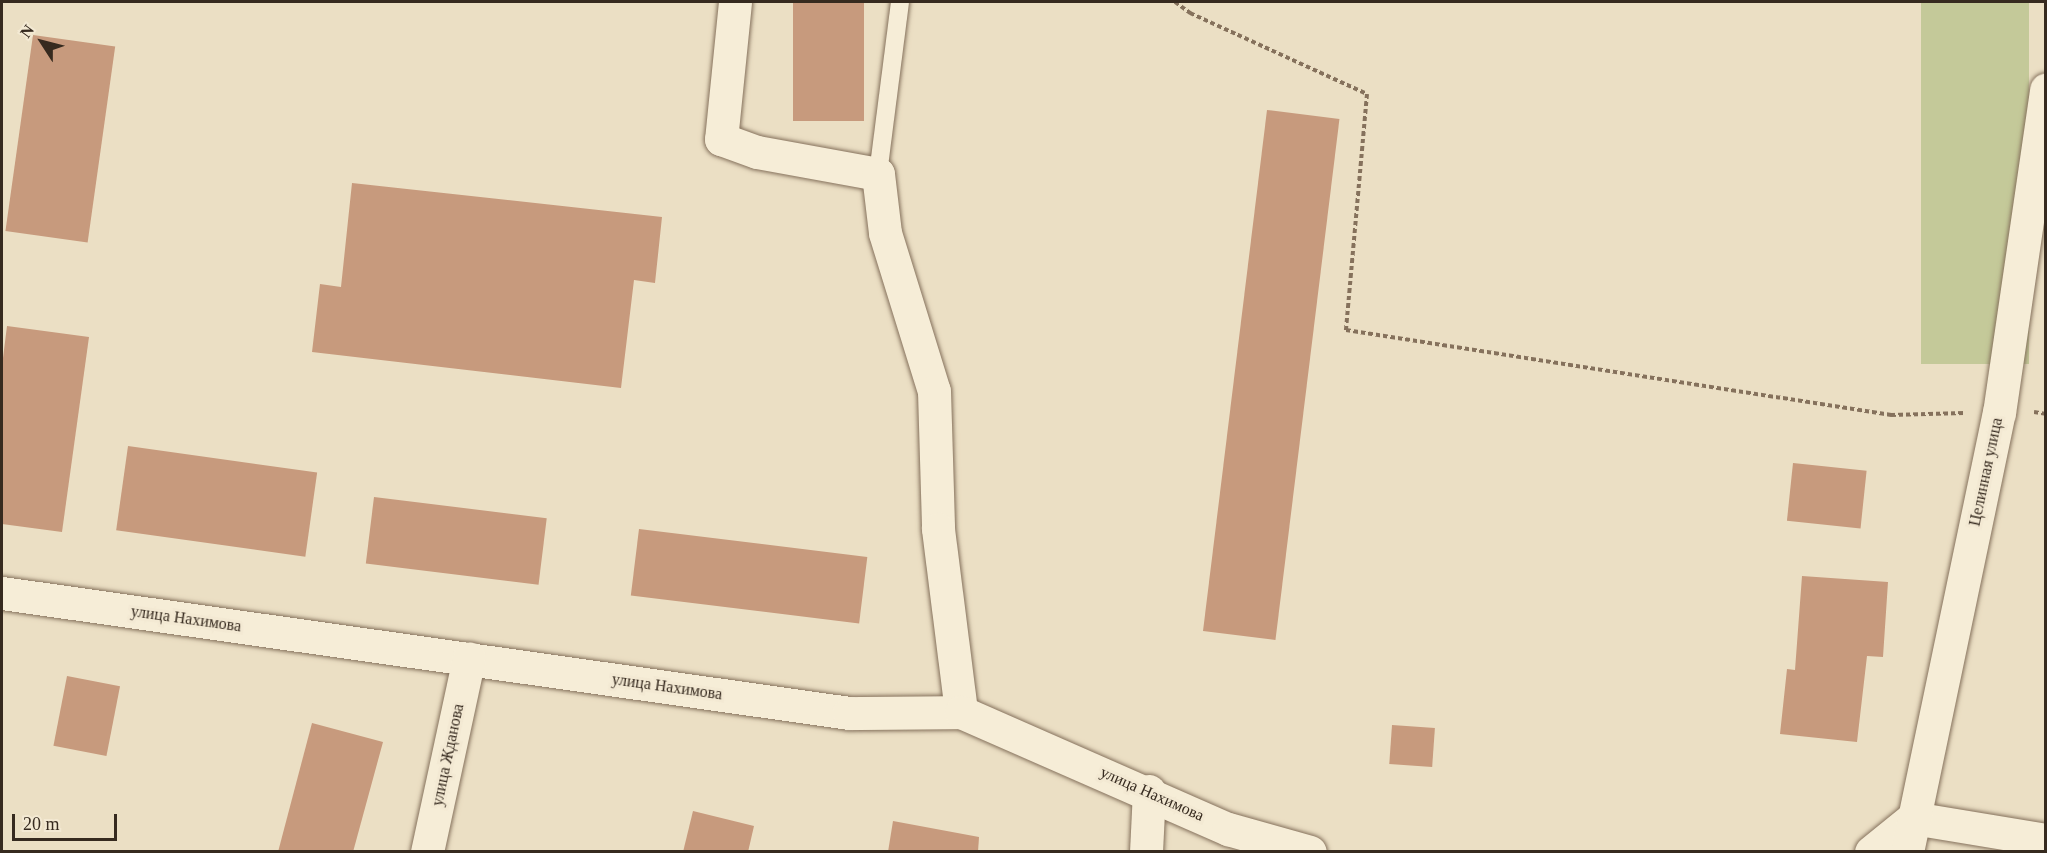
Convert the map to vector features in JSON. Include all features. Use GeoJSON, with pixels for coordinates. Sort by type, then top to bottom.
{"type":"FeatureCollection","features":[{"type":"Feature","properties":{"kind":"street"},"geometry":{"type":"LineString","coordinates":[[735,2],[721,139],[757,152],[878,174],[885,233],[934,391],[938,529],[961,712]]}},
{"type":"Feature","properties":{"kind":"street","name":"Целинная улица"},"geometry":{"type":"LineString","coordinates":[[1906,852],[1999,412],[2046,89]]}},
{"type":"Feature","properties":{"kind":"street","name":"улица Нахимова"},"geometry":{"type":"LineString","coordinates":[[2,593],[849,713],[961,712],[1149,791],[1228,829],[1310,852]]}},
{"type":"Feature","properties":{"kind":"street","name":"улица Жданова"},"geometry":{"type":"LineString","coordinates":[[427,852],[469,658]]}},
{"type":"Feature","properties":{"kind":"street"},"geometry":{"type":"LineString","coordinates":[[1146,852],[1149,791]]}},
{"type":"Feature","properties":{"kind":"street"},"geometry":{"type":"LineString","coordinates":[[1871,852],[1913,818],[2046,840]]}},
{"type":"Feature","properties":{"kind":"lane"},"geometry":{"type":"LineString","coordinates":[[878,174],[900,2]]}},
{"type":"Feature","properties":{"kind":"path"},"geometry":{"type":"LineString","coordinates":[[1174,2],[1190,13],[1367,94],[1346,330],[1891,415],[1999,412],[2046,414]]}},
{"type":"Feature","properties":{"kind":"green space"},"geometry":{"type":"Polygon","coordinates":[[[1921,2],[2029,2],[2029,364],[1921,364],[1921,2]]]}},
{"type":"Feature","properties":{"kind":"building"},"geometry":{"type":"Polygon","coordinates":[[[793,2],[864,2],[864,121],[793,121],[793,2]]]}},
{"type":"Feature","properties":{"kind":"building"},"geometry":{"type":"Polygon","coordinates":[[[33,35],[115,47],[88,243],[5,231],[33,35]]]}},
{"type":"Feature","properties":{"kind":"building"},"geometry":{"type":"Polygon","coordinates":[[[1267,110],[1339,119],[1275,640],[1203,631],[1267,110]]]}},
{"type":"Feature","properties":{"kind":"building"},"geometry":{"type":"Polygon","coordinates":[[[352,183],[662,217],[655,283],[634,280],[621,388],[312,352],[320,284],[341,287],[352,183]]]}},
{"type":"Feature","properties":{"kind":"building"},"geometry":{"type":"Polygon","coordinates":[[[7,326],[89,337],[62,532],[2,524],[2,366],[7,326]]]}},
{"type":"Feature","properties":{"kind":"building"},"geometry":{"type":"Polygon","coordinates":[[[128,446],[317,473],[305,557],[116,530],[128,446]]]}},
{"type":"Feature","properties":{"kind":"building"},"geometry":{"type":"Polygon","coordinates":[[[1793,463],[1867,471],[1861,528],[1787,521],[1793,463]]]}},
{"type":"Feature","properties":{"kind":"building"},"geometry":{"type":"Polygon","coordinates":[[[374,497],[547,518],[539,585],[366,564],[374,497]]]}},
{"type":"Feature","properties":{"kind":"building"},"geometry":{"type":"Polygon","coordinates":[[[639,529],[867,557],[859,624],[631,596],[639,529]]]}},
{"type":"Feature","properties":{"kind":"building"},"geometry":{"type":"Polygon","coordinates":[[[1802,576],[1888,582],[1883,657],[1867,656],[1857,742],[1780,734],[1787,669],[1795,670],[1802,576]]]}},
{"type":"Feature","properties":{"kind":"building"},"geometry":{"type":"Polygon","coordinates":[[[67,676],[120,686],[106,756],[53,746],[67,676]]]}},
{"type":"Feature","properties":{"kind":"building"},"geometry":{"type":"Polygon","coordinates":[[[312,723],[383,742],[353,852],[278,852],[312,723]]]}},
{"type":"Feature","properties":{"kind":"building"},"geometry":{"type":"Polygon","coordinates":[[[1392,725],[1435,728],[1432,767],[1389,764],[1392,725]]]}},
{"type":"Feature","properties":{"kind":"building"},"geometry":{"type":"Polygon","coordinates":[[[693,811],[754,826],[748,852],[683,852],[693,811]]]}},
{"type":"Feature","properties":{"kind":"building"},"geometry":{"type":"Polygon","coordinates":[[[893,821],[979,837],[978,852],[888,852],[893,821]]]}}]}
